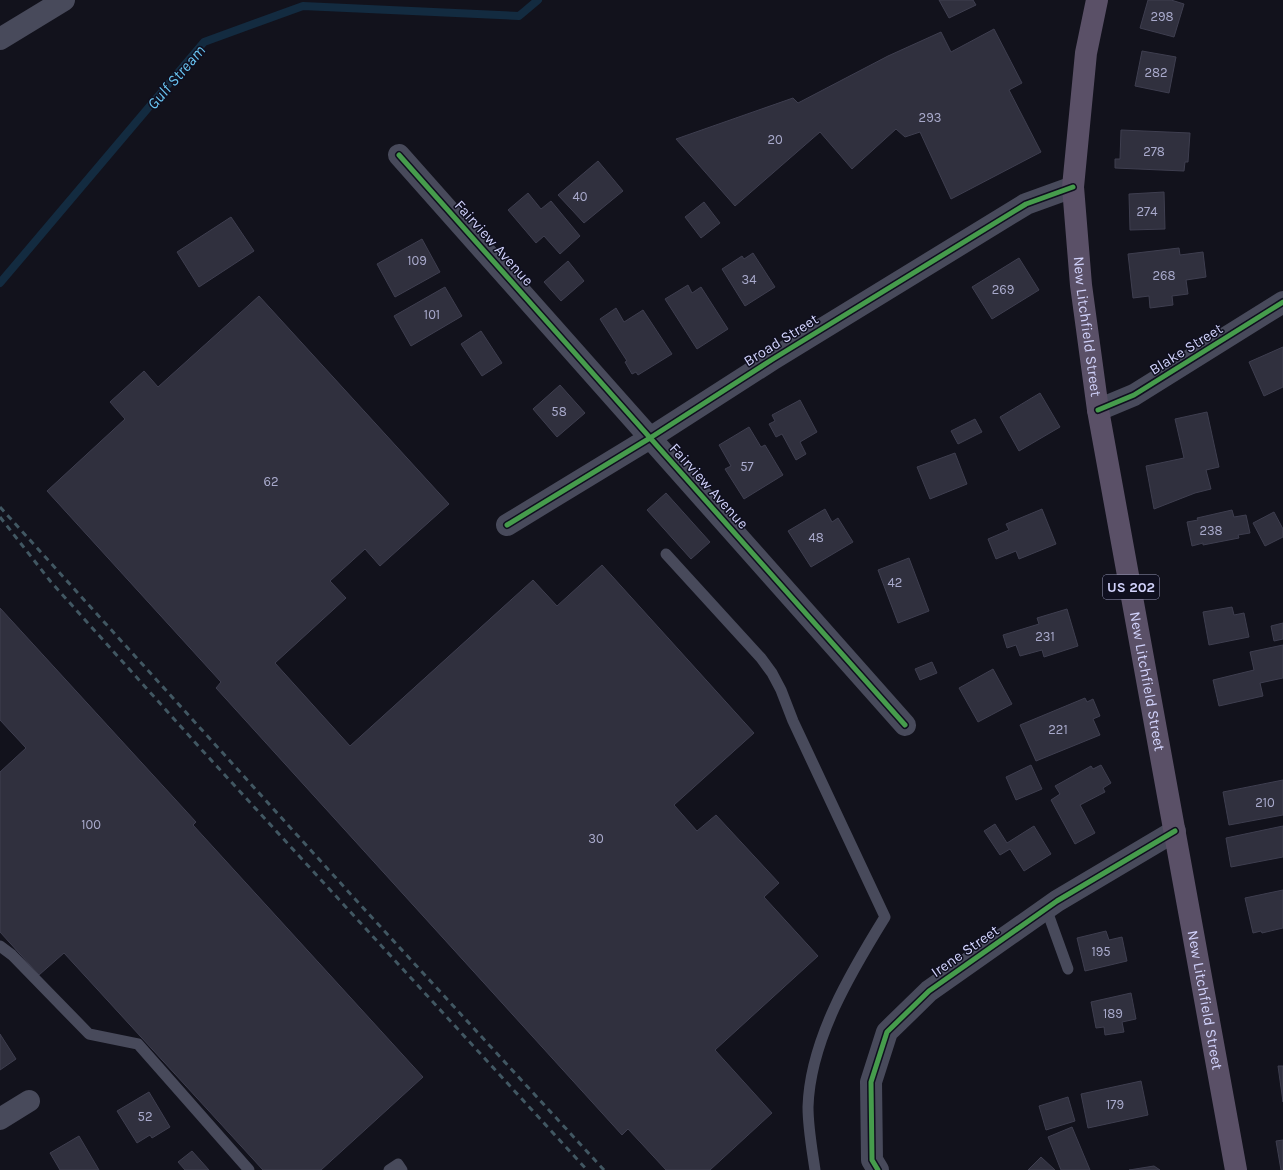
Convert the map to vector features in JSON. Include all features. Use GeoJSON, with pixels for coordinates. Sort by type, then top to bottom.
{"type":"FeatureCollection","features":[{"type":"Feature","properties":{"kind":"highway","name":"New Litchfield Street"},"geometry":{"type":"LineString","coordinates":[[1097,0],[1086,53],[1073,187],[1081,285],[1098,410],[1236,1170]]}},
{"type":"Feature","properties":{"kind":"street"},"geometry":{"type":"LineString","coordinates":[[0,39],[64,0]]}},
{"type":"Feature","properties":{"kind":"street","name":"Fairview Avenue"},"geometry":{"type":"LineString","coordinates":[[399,155],[905,725]]}},
{"type":"Feature","properties":{"kind":"street","name":"Broad Street"},"geometry":{"type":"LineString","coordinates":[[507,525],[650,438],[773,359],[1026,204],[1073,187]]}},
{"type":"Feature","properties":{"kind":"street","name":"Blake Street"},"geometry":{"type":"LineString","coordinates":[[1098,410],[1134,395],[1283,302]]}},
{"type":"Feature","properties":{"kind":"street","name":"Irene Street"},"geometry":{"type":"LineString","coordinates":[[875,1165],[871,1082],[888,1032],[929,991],[1046,908],[1175,831]]}},
{"type":"Feature","properties":{"kind":"street"},"geometry":{"type":"LineString","coordinates":[[0,1119],[29,1101]]}},
{"type":"Feature","properties":{"kind":"lane"},"geometry":{"type":"LineString","coordinates":[[666,554],[761,658],[772,673],[885,917],[867,947],[836,1006],[817,1051],[811,1080],[808,1107],[810,1142],[815,1170]]}},
{"type":"Feature","properties":{"kind":"lane"},"geometry":{"type":"LineString","coordinates":[[1046,908],[1068,969]]}},
{"type":"Feature","properties":{"kind":"lane"},"geometry":{"type":"LineString","coordinates":[[0,946],[12,955],[89,1034],[138,1044],[249,1170]]}},
{"type":"Feature","properties":{"kind":"lane"},"geometry":{"type":"LineString","coordinates":[[389,1170],[398,1164],[402,1170]]}},
{"type":"Feature","properties":{"kind":"building"},"geometry":{"type":"Polygon","coordinates":[[[939,0],[973,0],[976,5],[949,18],[939,0]]]}},
{"type":"Feature","properties":{"kind":"building"},"geometry":{"type":"Polygon","coordinates":[[[1148,0],[1171,0],[1184,4],[1174,37],[1140,28],[1148,0]]]}},
{"type":"Feature","properties":{"kind":"building"},"geometry":{"type":"Polygon","coordinates":[[[994,29],[1022,83],[1009,90],[1041,152],[951,199],[920,132],[905,137],[896,129],[852,169],[820,132],[735,206],[676,139],[793,98],[798,103],[888,56],[941,32],[951,52],[994,29]]]}},
{"type":"Feature","properties":{"kind":"building"},"geometry":{"type":"Polygon","coordinates":[[[1142,51],[1176,57],[1169,93],[1135,86],[1142,51]]]}},
{"type":"Feature","properties":{"kind":"building"},"geometry":{"type":"Polygon","coordinates":[[[1121,130],[1190,133],[1188,162],[1185,162],[1184,171],[1115,168],[1115,159],[1120,159],[1121,130]]]}},
{"type":"Feature","properties":{"kind":"building"},"geometry":{"type":"Polygon","coordinates":[[[598,161],[623,191],[584,223],[558,195],[598,161]]]}},
{"type":"Feature","properties":{"kind":"building"},"geometry":{"type":"Polygon","coordinates":[[[1164,192],[1165,229],[1130,230],[1129,194],[1164,192]]]}},
{"type":"Feature","properties":{"kind":"building"},"geometry":{"type":"Polygon","coordinates":[[[528,193],[541,209],[551,201],[580,236],[560,254],[544,236],[536,243],[508,210],[528,193]]]}},
{"type":"Feature","properties":{"kind":"building"},"geometry":{"type":"Polygon","coordinates":[[[704,202],[720,223],[701,238],[685,217],[704,202]]]}},
{"type":"Feature","properties":{"kind":"building"},"geometry":{"type":"Polygon","coordinates":[[[231,217],[254,251],[199,287],[177,252],[231,217]]]}},
{"type":"Feature","properties":{"kind":"building"},"geometry":{"type":"Polygon","coordinates":[[[422,239],[440,272],[395,297],[377,264],[422,239]]]}},
{"type":"Feature","properties":{"kind":"building"},"geometry":{"type":"Polygon","coordinates":[[[1179,248],[1180,255],[1203,252],[1206,277],[1186,280],[1188,294],[1172,296],[1173,305],[1150,308],[1149,296],[1133,298],[1128,254],[1179,248]]]}},
{"type":"Feature","properties":{"kind":"building"},"geometry":{"type":"Polygon","coordinates":[[[753,253],[775,287],[745,306],[722,269],[742,256],[744,259],[753,253]]]}},
{"type":"Feature","properties":{"kind":"building"},"geometry":{"type":"Polygon","coordinates":[[[1019,258],[1039,290],[992,319],[972,287],[1019,258]]]}},
{"type":"Feature","properties":{"kind":"building"},"geometry":{"type":"Polygon","coordinates":[[[568,261],[584,281],[561,301],[544,282],[568,261]]]}},
{"type":"Feature","properties":{"kind":"building"},"geometry":{"type":"Polygon","coordinates":[[[688,285],[692,293],[701,287],[728,329],[697,349],[665,299],[688,285]]]}},
{"type":"Feature","properties":{"kind":"building"},"geometry":{"type":"Polygon","coordinates":[[[445,287],[462,316],[411,346],[394,316],[445,287]]]}},
{"type":"Feature","properties":{"kind":"building"},"geometry":{"type":"Polygon","coordinates":[[[259,296],[449,504],[380,566],[365,549],[330,581],[346,598],[275,663],[350,746],[533,580],[557,606],[602,565],[754,733],[674,805],[697,831],[716,815],[779,883],[764,897],[818,956],[715,1050],[772,1113],[710,1170],[666,1170],[628,1129],[622,1135],[216,688],[221,682],[47,491],[125,419],[110,402],[144,371],[158,387],[259,296]]]}},
{"type":"Feature","properties":{"kind":"building"},"geometry":{"type":"Polygon","coordinates":[[[616,308],[624,322],[643,310],[672,354],[638,375],[636,372],[632,374],[625,362],[627,361],[600,319],[616,308]]]}},
{"type":"Feature","properties":{"kind":"building"},"geometry":{"type":"Polygon","coordinates":[[[481,331],[502,363],[482,376],[461,344],[481,331]]]}},
{"type":"Feature","properties":{"kind":"building"},"geometry":{"type":"Polygon","coordinates":[[[1283,347],[1283,387],[1264,396],[1249,362],[1283,347]]]}},
{"type":"Feature","properties":{"kind":"building"},"geometry":{"type":"Polygon","coordinates":[[[560,385],[585,413],[557,437],[533,409],[560,385]]]}},
{"type":"Feature","properties":{"kind":"building"},"geometry":{"type":"Polygon","coordinates":[[[1040,393],[1060,427],[1019,451],[1000,417],[1040,393]]]}},
{"type":"Feature","properties":{"kind":"building"},"geometry":{"type":"Polygon","coordinates":[[[800,400],[817,432],[800,442],[806,454],[796,460],[782,434],[776,437],[769,424],[775,421],[772,415],[800,400]]]}},
{"type":"Feature","properties":{"kind":"building"},"geometry":{"type":"Polygon","coordinates":[[[1207,412],[1219,467],[1206,470],[1211,489],[1195,493],[1154,509],[1146,466],[1184,458],[1175,419],[1207,412]]]}},
{"type":"Feature","properties":{"kind":"building"},"geometry":{"type":"Polygon","coordinates":[[[975,419],[982,432],[958,444],[951,431],[975,419]]]}},
{"type":"Feature","properties":{"kind":"building"},"geometry":{"type":"Polygon","coordinates":[[[749,427],[761,447],[765,445],[783,475],[744,499],[725,469],[731,466],[719,445],[749,427]]]}},
{"type":"Feature","properties":{"kind":"building"},"geometry":{"type":"Polygon","coordinates":[[[955,453],[967,484],[930,499],[917,467],[955,453]]]}},
{"type":"Feature","properties":{"kind":"building"},"geometry":{"type":"Polygon","coordinates":[[[666,493],[710,542],[691,559],[647,510],[666,493]]]}},
{"type":"Feature","properties":{"kind":"building"},"geometry":{"type":"Polygon","coordinates":[[[825,509],[832,522],[838,518],[853,542],[811,567],[788,531],[825,509]]]}},
{"type":"Feature","properties":{"kind":"building"},"geometry":{"type":"Polygon","coordinates":[[[1042,509],[1056,544],[1019,559],[1016,551],[996,559],[988,539],[1009,530],[1006,524],[1042,509]]]}},
{"type":"Feature","properties":{"kind":"building"},"geometry":{"type":"Polygon","coordinates":[[[1232,510],[1234,517],[1246,515],[1250,533],[1238,535],[1239,538],[1192,546],[1187,522],[1198,520],[1197,518],[1232,510]]]}},
{"type":"Feature","properties":{"kind":"building"},"geometry":{"type":"Polygon","coordinates":[[[1274,512],[1283,529],[1283,537],[1265,546],[1253,523],[1274,512]]]}},
{"type":"Feature","properties":{"kind":"building"},"geometry":{"type":"Polygon","coordinates":[[[909,558],[929,611],[898,623],[878,570],[909,558]]]}},
{"type":"Feature","properties":{"kind":"building"},"geometry":{"type":"Polygon","coordinates":[[[1232,607],[1234,615],[1244,613],[1249,637],[1209,645],[1203,612],[1232,607]]]}},
{"type":"Feature","properties":{"kind":"building"},"geometry":{"type":"Polygon","coordinates":[[[0,608],[196,822],[193,825],[423,1077],[321,1170],[263,1170],[64,953],[39,975],[0,932],[0,772],[26,748],[0,720],[0,608]]]}},
{"type":"Feature","properties":{"kind":"building"},"geometry":{"type":"Polygon","coordinates":[[[1067,609],[1078,646],[1044,657],[1042,650],[1020,656],[1016,645],[1007,648],[1003,635],[1039,624],[1037,618],[1067,609]]]}},
{"type":"Feature","properties":{"kind":"building"},"geometry":{"type":"Polygon","coordinates":[[[1283,623],[1283,639],[1274,641],[1271,626],[1283,623]]]}},
{"type":"Feature","properties":{"kind":"building"},"geometry":{"type":"Polygon","coordinates":[[[1283,645],[1283,678],[1260,683],[1263,696],[1219,706],[1213,680],[1254,670],[1250,652],[1283,645]]]}},
{"type":"Feature","properties":{"kind":"building"},"geometry":{"type":"Polygon","coordinates":[[[932,662],[937,673],[920,680],[915,669],[932,662]]]}},
{"type":"Feature","properties":{"kind":"building"},"geometry":{"type":"Polygon","coordinates":[[[993,669],[1012,704],[978,722],[959,688],[993,669]]]}},
{"type":"Feature","properties":{"kind":"building"},"geometry":{"type":"Polygon","coordinates":[[[1085,698],[1087,702],[1093,699],[1100,716],[1093,719],[1100,735],[1036,761],[1020,725],[1085,698]]]}},
{"type":"Feature","properties":{"kind":"building"},"geometry":{"type":"Polygon","coordinates":[[[1031,765],[1042,789],[1016,800],[1006,777],[1031,765]]]}},
{"type":"Feature","properties":{"kind":"building"},"geometry":{"type":"Polygon","coordinates":[[[1101,765],[1111,783],[1103,788],[1105,792],[1080,805],[1095,833],[1075,844],[1051,800],[1060,794],[1055,786],[1091,766],[1093,769],[1101,765]]]}},
{"type":"Feature","properties":{"kind":"building"},"geometry":{"type":"Polygon","coordinates":[[[1283,780],[1283,815],[1229,825],[1223,792],[1283,780]]]}},
{"type":"Feature","properties":{"kind":"building"},"geometry":{"type":"Polygon","coordinates":[[[995,824],[1007,843],[1034,826],[1051,854],[1024,871],[1010,849],[1000,855],[984,831],[995,824]]]}},
{"type":"Feature","properties":{"kind":"building"},"geometry":{"type":"Polygon","coordinates":[[[1283,826],[1283,857],[1231,867],[1226,838],[1283,826]]]}},
{"type":"Feature","properties":{"kind":"building"},"geometry":{"type":"Polygon","coordinates":[[[1283,890],[1283,928],[1262,933],[1261,931],[1253,933],[1245,898],[1283,890]]]}},
{"type":"Feature","properties":{"kind":"building"},"geometry":{"type":"Polygon","coordinates":[[[1106,931],[1109,940],[1122,937],[1127,961],[1085,971],[1077,938],[1106,931]]]}},
{"type":"Feature","properties":{"kind":"building"},"geometry":{"type":"Polygon","coordinates":[[[1131,993],[1136,1019],[1122,1022],[1124,1032],[1105,1035],[1104,1027],[1096,1028],[1091,1002],[1131,993]]]}},
{"type":"Feature","properties":{"kind":"building"},"geometry":{"type":"Polygon","coordinates":[[[0,1034],[16,1059],[0,1070],[0,1034]]]}},
{"type":"Feature","properties":{"kind":"building"},"geometry":{"type":"Polygon","coordinates":[[[1278,1066],[1283,1066],[1283,1102],[1278,1066]]]}},
{"type":"Feature","properties":{"kind":"building"},"geometry":{"type":"Polygon","coordinates":[[[1141,1081],[1148,1115],[1088,1128],[1081,1094],[1141,1081]]]}},
{"type":"Feature","properties":{"kind":"building"},"geometry":{"type":"Polygon","coordinates":[[[149,1092],[170,1127],[152,1138],[150,1135],[137,1143],[117,1111],[149,1092]]]}},
{"type":"Feature","properties":{"kind":"building"},"geometry":{"type":"Polygon","coordinates":[[[1068,1097],[1075,1121],[1046,1130],[1039,1106],[1068,1097]]]}},
{"type":"Feature","properties":{"kind":"building"},"geometry":{"type":"Polygon","coordinates":[[[1072,1127],[1090,1170],[1061,1170],[1048,1137],[1072,1127]]]}},
{"type":"Feature","properties":{"kind":"building"},"geometry":{"type":"Polygon","coordinates":[[[79,1136],[99,1170],[60,1170],[50,1153],[79,1136]]]}},
{"type":"Feature","properties":{"kind":"building"},"geometry":{"type":"Polygon","coordinates":[[[1283,1140],[1283,1170],[1281,1170],[1276,1141],[1283,1140]]]}},
{"type":"Feature","properties":{"kind":"building"},"geometry":{"type":"Polygon","coordinates":[[[192,1151],[209,1170],[185,1170],[178,1162],[192,1151]]]}},
{"type":"Feature","properties":{"kind":"building"},"geometry":{"type":"Polygon","coordinates":[[[1041,1157],[1055,1170],[1028,1170],[1041,1157]]]}},
{"type":"Feature","properties":{"kind":"building"},"geometry":{"type":"Polygon","coordinates":[[[1154,1166],[1160,1170],[1129,1170],[1154,1166]]]}},
{"type":"Feature","properties":{"kind":"waterway","name":"Gulf Stream"},"geometry":{"type":"LineString","coordinates":[[0,283],[204,42],[303,6],[519,16],[538,0]]}},
{"type":"Feature","properties":{"kind":"railway"},"geometry":{"type":"LineString","coordinates":[[0,507],[355,899],[604,1170]]}},
{"type":"Feature","properties":{"kind":"railway"},"geometry":{"type":"LineString","coordinates":[[0,517],[51,582],[201,749],[587,1170]]}},
{"type":"Feature","properties":{"kind":"cycle path"},"geometry":{"type":"LineString","coordinates":[[399,155],[905,725]]}},
{"type":"Feature","properties":{"kind":"cycle path"},"geometry":{"type":"LineString","coordinates":[[507,525],[650,438],[773,359],[1026,204],[1073,187]]}},
{"type":"Feature","properties":{"kind":"cycle path"},"geometry":{"type":"LineString","coordinates":[[1098,410],[1134,395],[1283,302]]}},
{"type":"Feature","properties":{"kind":"cycle path"},"geometry":{"type":"LineString","coordinates":[[878,1170],[872,1160],[871,1082],[887,1032],[929,991],[1057,901],[1175,831]]}}]}
